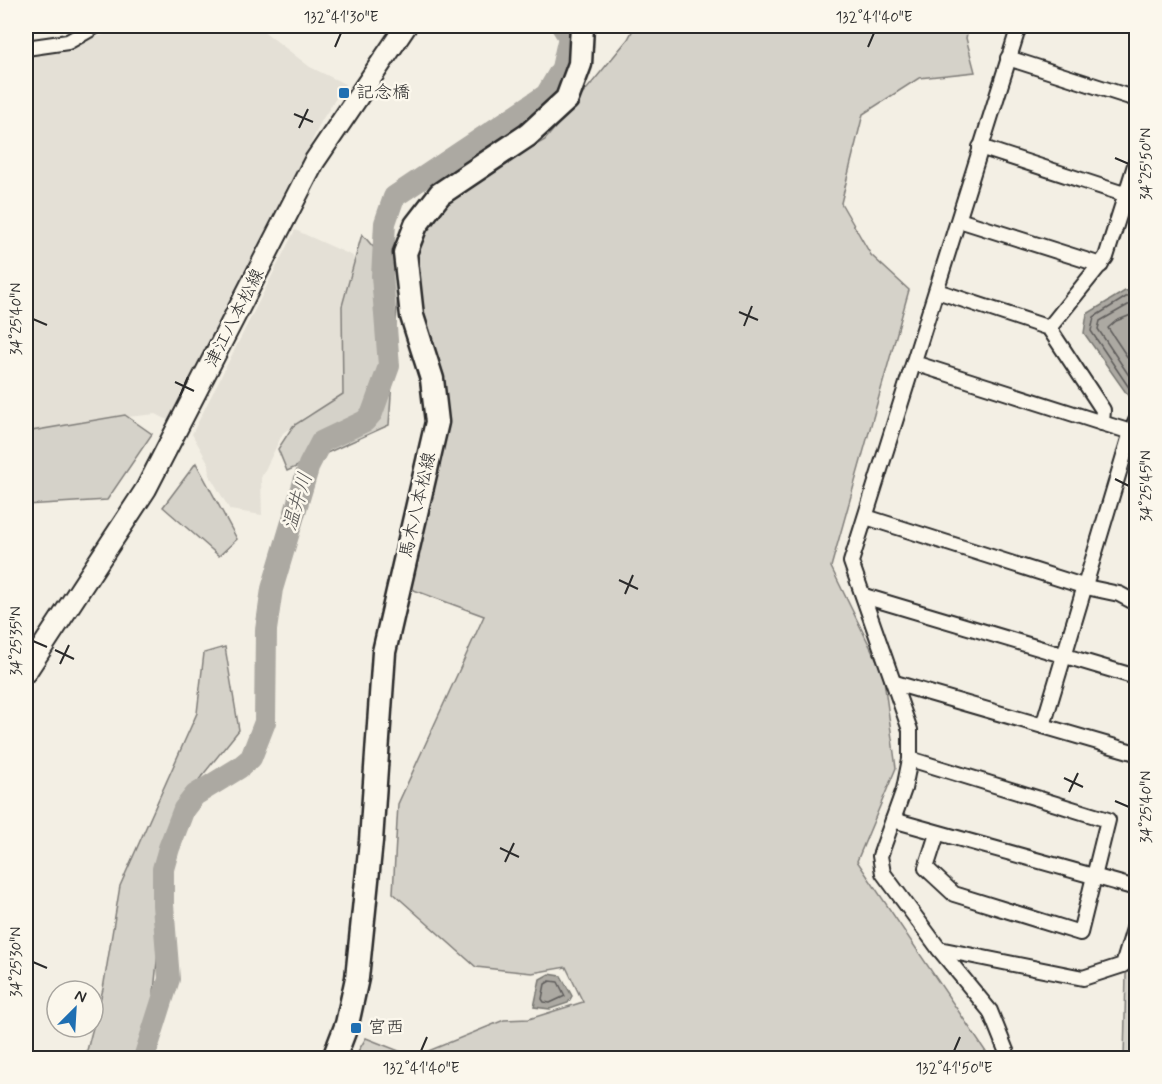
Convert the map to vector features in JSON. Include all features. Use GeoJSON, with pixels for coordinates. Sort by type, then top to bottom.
{"type":"FeatureCollection","features":[{"type":"Feature","properties":{"kind":"main road","name":"津江八本松線"},"geometry":{"type":"LineString","coordinates":[[26,672],[146,489],[314,162],[406,26]]}},
{"type":"Feature","properties":{"kind":"main road","name":"馬木八本松線"},"geometry":{"type":"LineString","coordinates":[[334,1059],[346,1024],[357,978],[371,841],[384,652],[437,422],[432,378],[412,316],[405,253],[416,225],[440,194],[528,135],[567,99],[580,64],[582,26]]}},
{"type":"Feature","properties":{"kind":"street"},"geometry":{"type":"LineString","coordinates":[[26,48],[68,42],[96,26]]}},
{"type":"Feature","properties":{"kind":"street"},"geometry":{"type":"LineString","coordinates":[[1009,1059],[990,1011],[939,949],[883,873],[880,856],[910,759],[910,729],[851,562],[1019,26]]}},
{"type":"Feature","properties":{"kind":"street"},"geometry":{"type":"LineString","coordinates":[[1008,58],[1137,99]]}},
{"type":"Feature","properties":{"kind":"street"},"geometry":{"type":"LineString","coordinates":[[980,147],[1131,197]]}},
{"type":"Feature","properties":{"kind":"street"},"geometry":{"type":"LineString","coordinates":[[1049,328],[1101,265],[1131,197],[1137,162]]}},
{"type":"Feature","properties":{"kind":"street"},"geometry":{"type":"LineString","coordinates":[[959,220],[1101,265]]}},
{"type":"Feature","properties":{"kind":"street"},"geometry":{"type":"LineString","coordinates":[[937,291],[1049,328],[1103,410],[1102,423]]}},
{"type":"Feature","properties":{"kind":"street"},"geometry":{"type":"LineString","coordinates":[[914,363],[1102,423],[1134,427],[1042,726]]}},
{"type":"Feature","properties":{"kind":"street"},"geometry":{"type":"LineString","coordinates":[[866,517],[1086,587],[1119,594],[1137,603]]}},
{"type":"Feature","properties":{"kind":"street"},"geometry":{"type":"LineString","coordinates":[[864,596],[1137,677]]}},
{"type":"Feature","properties":{"kind":"street"},"geometry":{"type":"LineString","coordinates":[[895,683],[1137,753]]}},
{"type":"Feature","properties":{"kind":"street"},"geometry":{"type":"LineString","coordinates":[[910,759],[1108,820],[1080,933],[954,894],[926,867],[937,834]]}},
{"type":"Feature","properties":{"kind":"street"},"geometry":{"type":"LineString","coordinates":[[893,820],[1137,888]]}},
{"type":"Feature","properties":{"kind":"street"},"geometry":{"type":"LineString","coordinates":[[939,949],[1083,978],[1123,965],[1137,922]]}},
{"type":"Feature","properties":{"kind":"shaded area"},"geometry":{"type":"Polygon","coordinates":[[[127,26],[257,26],[310,67],[345,84],[322,120],[193,389],[170,421],[156,414],[89,421],[26,457],[26,45],[97,37],[127,26]]]}},
{"type":"Feature","properties":{"kind":"shaded area"},"geometry":{"type":"Polygon","coordinates":[[[635,26],[969,26],[966,38],[975,72],[919,78],[863,114],[841,203],[871,255],[909,290],[831,567],[883,673],[896,768],[857,861],[990,1058],[354,1058],[366,1038],[414,1057],[504,1020],[529,1019],[583,1002],[566,967],[532,973],[476,967],[393,893],[398,804],[484,616],[411,589],[421,490],[447,410],[412,316],[412,246],[454,191],[545,140],[628,39],[635,26]]]}},
{"type":"Feature","properties":{"kind":"shaded area"},"geometry":{"type":"Polygon","coordinates":[[[295,230],[353,256],[359,312],[354,395],[309,414],[283,433],[261,478],[262,515],[230,510],[210,476],[209,464],[192,434],[295,230]]]}},
{"type":"Feature","properties":{"kind":"shaded area"},"geometry":{"type":"Polygon","coordinates":[[[362,234],[399,277],[389,425],[287,471],[278,449],[293,426],[343,394],[342,306],[362,234]]]}},
{"type":"Feature","properties":{"kind":"shaded area"},"geometry":{"type":"Polygon","coordinates":[[[125,415],[152,434],[107,500],[26,505],[26,432],[125,415]]]}},
{"type":"Feature","properties":{"kind":"shaded area"},"geometry":{"type":"Polygon","coordinates":[[[196,463],[237,539],[219,556],[163,507],[196,463]]]}},
{"type":"Feature","properties":{"kind":"shaded area"},"geometry":{"type":"Polygon","coordinates":[[[225,647],[239,730],[193,787],[164,889],[154,992],[152,1058],[85,1058],[90,1039],[105,1039],[105,979],[120,886],[197,713],[204,653],[225,647]]]}},
{"type":"Feature","properties":{"kind":"shaded area"},"geometry":{"type":"Polygon","coordinates":[[[1136,938],[1136,1058],[1124,1058],[1126,975],[1136,938]]]}},
{"type":"Feature","properties":{"kind":"water"},"geometry":{"type":"Polygon","coordinates":[[[1136,290],[1136,407],[1084,333],[1087,314],[1125,291],[1136,290]]]}},
{"type":"Feature","properties":{"kind":"water"},"geometry":{"type":"Polygon","coordinates":[[[549,974],[561,976],[572,996],[568,1003],[550,1009],[534,1007],[540,979],[549,974]]]}},
{"type":"Feature","properties":{"kind":"waterway","name":"温井川"},"geometry":{"type":"LineString","coordinates":[[144,1058],[169,979],[163,905],[163,869],[169,848],[184,809],[195,795],[251,758],[265,722],[266,630],[272,589],[309,465],[321,442],[365,421],[372,413],[389,366],[382,276],[385,223],[394,197],[546,95],[562,68],[569,37],[562,26]]}},
{"type":"Feature","properties":{"kind":"place","name":"記念橋"},"geometry":{"type":"Point","coordinates":[344,93]}},
{"type":"Feature","properties":{"kind":"place","name":"宮西"},"geometry":{"type":"Point","coordinates":[356,1028]}}]}
